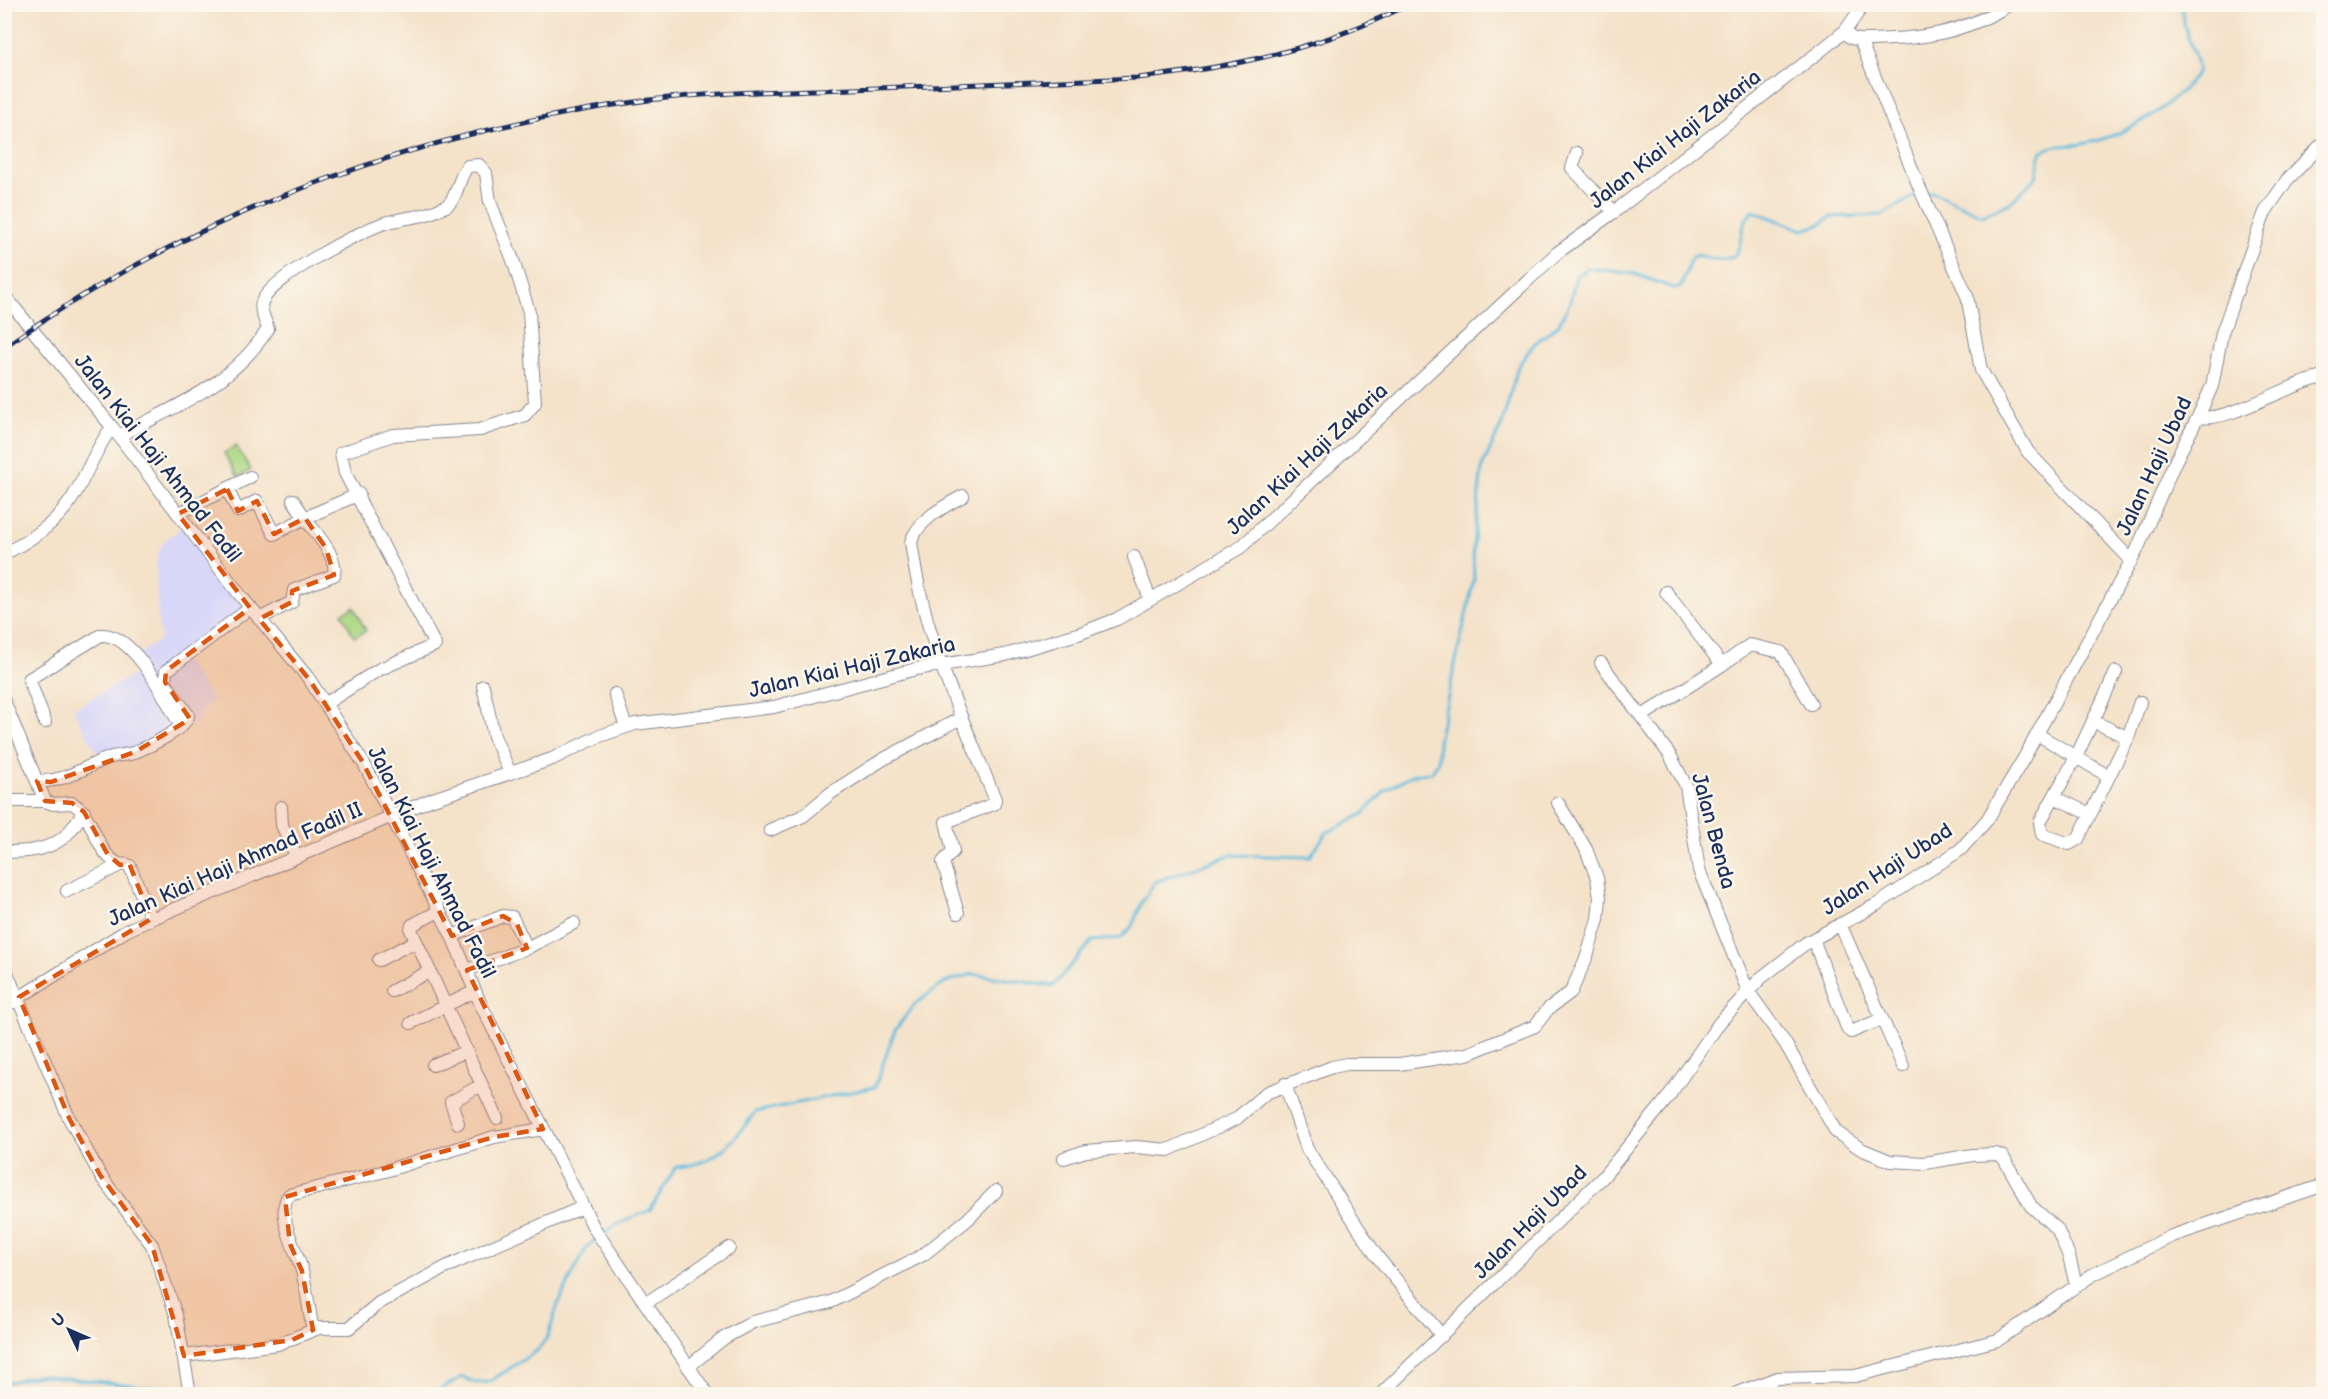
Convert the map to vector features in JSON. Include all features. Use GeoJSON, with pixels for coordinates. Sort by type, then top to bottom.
{"type":"FeatureCollection","features":[{"type":"Feature","properties":{"kind":"street","name":"Jalan Kiai Haji Zakaria"},"geometry":{"type":"LineString","coordinates":[[392,816],[466,786],[552,759],[597,737],[626,727],[774,707],[868,681],[939,665],[1005,655],[1061,639],[1117,619],[1247,542],[1535,272],[1845,31],[1864,4]]}},
{"type":"Feature","properties":{"kind":"street"},"geometry":{"type":"LineString","coordinates":[[1845,31],[1851,38],[1860,40],[1920,39],[1976,24],[2010,4]]}},
{"type":"Feature","properties":{"kind":"street"},"geometry":{"type":"LineString","coordinates":[[1860,40],[1921,194],[1968,302],[1981,370],[2020,441],[2131,560]]}},
{"type":"Feature","properties":{"kind":"street","name":"Jalan Haji Ubad"},"geometry":{"type":"LineString","coordinates":[[1381,1395],[1562,1218],[1629,1147],[1666,1100],[1720,1022],[1748,991],[1813,939],[1876,905],[1960,850],[1987,820],[2037,734],[2131,560],[2198,417],[2212,386],[2222,333],[2265,212],[2287,180],[2324,142]]}},
{"type":"Feature","properties":{"kind":"street"},"geometry":{"type":"LineString","coordinates":[[1577,153],[1572,168],[1614,212]]}},
{"type":"Feature","properties":{"kind":"street"},"geometry":{"type":"LineString","coordinates":[[4,554],[27,542],[56,519],[72,500],[116,431],[220,382],[243,363],[268,329],[261,310],[262,302],[277,285],[303,265],[383,224],[414,216],[429,216],[449,204],[465,170],[479,165],[486,173],[490,202],[513,260],[529,312],[535,404],[525,415],[480,430],[393,435],[341,453],[345,473],[435,645],[378,670],[325,704]]}},
{"type":"Feature","properties":{"kind":"street","name":"Jalan Kiai Haji Ahmad Fadil"},"geometry":{"type":"LineString","coordinates":[[4,295],[116,431],[250,608],[309,679],[362,760],[452,936],[475,991],[594,1228],[707,1395]]}},
{"type":"Feature","properties":{"kind":"street"},"geometry":{"type":"LineString","coordinates":[[2198,417],[2216,418],[2282,390],[2324,377]]}},
{"type":"Feature","properties":{"kind":"street"},"geometry":{"type":"LineString","coordinates":[[178,514],[250,477]]}},
{"type":"Feature","properties":{"kind":"street"},"geometry":{"type":"LineString","coordinates":[[227,489],[238,511],[257,501],[274,534],[358,494]]}},
{"type":"Feature","properties":{"kind":"street"},"geometry":{"type":"LineString","coordinates":[[958,913],[943,862],[953,851],[946,820],[994,804],[995,799],[939,665],[927,623],[911,542],[915,530],[941,508],[963,496]]}},
{"type":"Feature","properties":{"kind":"street"},"geometry":{"type":"LineString","coordinates":[[259,619],[292,602],[292,591],[334,575],[335,568],[326,548],[293,500]]}},
{"type":"Feature","properties":{"kind":"street"},"geometry":{"type":"LineString","coordinates":[[1134,557],[1150,599]]}},
{"type":"Feature","properties":{"kind":"street"},"geometry":{"type":"LineString","coordinates":[[1666,592],[1722,665]]}},
{"type":"Feature","properties":{"kind":"street"},"geometry":{"type":"LineString","coordinates":[[37,781],[51,782],[106,759],[130,753],[181,727],[188,715],[165,682],[166,671],[250,608]]}},
{"type":"Feature","properties":{"kind":"street"},"geometry":{"type":"LineString","coordinates":[[45,722],[29,679],[101,635],[107,634],[127,646],[152,674],[181,727]]}},
{"type":"Feature","properties":{"kind":"street"},"geometry":{"type":"LineString","coordinates":[[1642,716],[1753,644],[1781,652],[1811,704]]}},
{"type":"Feature","properties":{"kind":"street","name":"Jalan Benda"},"geometry":{"type":"LineString","coordinates":[[1601,663],[1670,755],[1686,786],[1699,870],[1748,991],[1785,1043],[1826,1116],[1843,1139],[1890,1161],[1925,1163],[1973,1155],[1999,1155],[2009,1165],[2017,1185],[2031,1206],[2057,1229],[2069,1256],[2076,1285]]}},
{"type":"Feature","properties":{"kind":"street"},"geometry":{"type":"LineString","coordinates":[[2116,672],[2076,757],[2040,822],[2039,829],[2042,834],[2069,844],[2078,839],[2128,738],[2140,702]]}},
{"type":"Feature","properties":{"kind":"street"},"geometry":{"type":"LineString","coordinates":[[483,686],[494,736],[510,773]]}},
{"type":"Feature","properties":{"kind":"street"},"geometry":{"type":"LineString","coordinates":[[615,694],[626,727]]}},
{"type":"Feature","properties":{"kind":"street"},"geometry":{"type":"LineString","coordinates":[[4,701],[45,801]]}},
{"type":"Feature","properties":{"kind":"street"},"geometry":{"type":"LineString","coordinates":[[770,830],[802,816],[831,793],[882,760],[961,718]]}},
{"type":"Feature","properties":{"kind":"street"},"geometry":{"type":"LineString","coordinates":[[2093,721],[2128,738]]}},
{"type":"Feature","properties":{"kind":"street"},"geometry":{"type":"LineString","coordinates":[[2037,734],[2108,776]]}},
{"type":"Feature","properties":{"kind":"street"},"geometry":{"type":"LineString","coordinates":[[2054,797],[2090,814]]}},
{"type":"Feature","properties":{"kind":"street"},"geometry":{"type":"LineString","coordinates":[[4,801],[45,801],[53,804],[72,802],[108,855],[120,865]]}},
{"type":"Feature","properties":{"kind":"street"},"geometry":{"type":"LineString","coordinates":[[1064,1158],[1086,1150],[1136,1147],[1168,1150],[1236,1119],[1266,1093],[1341,1065],[1399,1064],[1484,1049],[1534,1026],[1548,1009],[1571,992],[1587,956],[1598,919],[1600,898],[1597,878],[1586,849],[1558,803]]}},
{"type":"Feature","properties":{"kind":"street"},"geometry":{"type":"LineString","coordinates":[[280,807],[282,825],[296,856]]}},
{"type":"Feature","properties":{"kind":"street"},"geometry":{"type":"LineString","coordinates":[[4,852],[28,852],[51,845],[63,838],[82,814]]}},
{"type":"Feature","properties":{"kind":"street","name":"Jalan Kiai Haji Ahmad Fadil II"},"geometry":{"type":"LineString","coordinates":[[4,1007],[126,930],[392,816]]}},
{"type":"Feature","properties":{"kind":"street"},"geometry":{"type":"LineString","coordinates":[[67,891],[120,865],[130,866],[151,919]]}},
{"type":"Feature","properties":{"kind":"street"},"geometry":{"type":"LineString","coordinates":[[439,910],[412,925],[416,941],[497,1118]]}},
{"type":"Feature","properties":{"kind":"street"},"geometry":{"type":"LineString","coordinates":[[452,936],[507,915],[517,924],[527,948]]}},
{"type":"Feature","properties":{"kind":"street"},"geometry":{"type":"LineString","coordinates":[[467,970],[527,948],[574,923]]}},
{"type":"Feature","properties":{"kind":"street"},"geometry":{"type":"LineString","coordinates":[[1840,924],[1903,1066]]}},
{"type":"Feature","properties":{"kind":"street"},"geometry":{"type":"LineString","coordinates":[[1813,939],[1848,1030],[1851,1032],[1882,1019]]}},
{"type":"Feature","properties":{"kind":"street"},"geometry":{"type":"LineString","coordinates":[[379,960],[416,941]]}},
{"type":"Feature","properties":{"kind":"street"},"geometry":{"type":"LineString","coordinates":[[4,966],[74,1127],[100,1175],[152,1245],[176,1315],[190,1395]]}},
{"type":"Feature","properties":{"kind":"street"},"geometry":{"type":"LineString","coordinates":[[392,991],[430,971]]}},
{"type":"Feature","properties":{"kind":"street"},"geometry":{"type":"LineString","coordinates":[[411,1023],[475,991]]}},
{"type":"Feature","properties":{"kind":"street"},"geometry":{"type":"LineString","coordinates":[[433,1065],[467,1051]]}},
{"type":"Feature","properties":{"kind":"street"},"geometry":{"type":"LineString","coordinates":[[1285,1084],[1307,1149],[1376,1255],[1442,1336]]}},
{"type":"Feature","properties":{"kind":"street"},"geometry":{"type":"LineString","coordinates":[[458,1123],[451,1101],[481,1085]]}},
{"type":"Feature","properties":{"kind":"street"},"geometry":{"type":"LineString","coordinates":[[314,1330],[302,1271],[290,1244],[285,1202],[289,1195],[385,1171],[494,1137],[543,1129]]}},
{"type":"Feature","properties":{"kind":"street"},"geometry":{"type":"LineString","coordinates":[[1736,1395],[1777,1378],[1855,1376],[1998,1340],[2062,1298],[2076,1285],[2172,1236],[2324,1185]]}},
{"type":"Feature","properties":{"kind":"street"},"geometry":{"type":"LineString","coordinates":[[688,1367],[724,1338],[753,1322],[831,1302],[923,1255],[967,1220],[996,1191]]}},
{"type":"Feature","properties":{"kind":"street"},"geometry":{"type":"LineString","coordinates":[[184,1356],[278,1344],[314,1330],[349,1328],[379,1303],[448,1266],[584,1207]]}},
{"type":"Feature","properties":{"kind":"street"},"geometry":{"type":"LineString","coordinates":[[646,1303],[729,1248]]}},
{"type":"Feature","properties":{"kind":"highlighted area"},"geometry":{"type":"Polygon","coordinates":[[[227,489],[238,511],[257,501],[274,534],[305,518],[326,548],[334,575],[292,591],[292,602],[259,619],[309,679],[362,761],[452,936],[503,916],[517,924],[527,948],[467,970],[543,1129],[494,1137],[285,1197],[290,1244],[302,1271],[313,1330],[292,1340],[184,1356],[152,1245],[100,1175],[69,1118],[19,997],[151,919],[129,863],[120,865],[108,855],[84,812],[72,803],[45,801],[37,781],[51,782],[135,752],[181,727],[190,719],[165,682],[166,671],[250,608],[178,514],[227,489]]]}},
{"type":"Feature","properties":{"kind":"shaded area"},"geometry":{"type":"Polygon","coordinates":[[[182,527],[248,615],[183,659],[214,701],[198,713],[202,718],[183,731],[104,765],[73,709],[139,672],[132,659],[161,639],[158,621],[156,562],[160,548],[182,527]]]}},
{"type":"Feature","properties":{"kind":"green space"},"geometry":{"type":"Polygon","coordinates":[[[236,446],[251,470],[238,477],[224,453],[236,446]]]}},
{"type":"Feature","properties":{"kind":"green space"},"geometry":{"type":"Polygon","coordinates":[[[354,607],[366,631],[354,637],[342,613],[354,607]]]}},
{"type":"Feature","properties":{"kind":"waterway"},"geometry":{"type":"LineString","coordinates":[[1925,193],[1933,192],[1982,215],[2010,203],[2036,177],[2041,152],[2046,149],[2082,144],[2115,135],[2162,108],[2176,97],[2198,71],[2183,21],[2182,4]]}},
{"type":"Feature","properties":{"kind":"waterway"},"geometry":{"type":"LineString","coordinates":[[604,1234],[616,1225],[650,1210],[676,1167],[702,1162],[713,1157],[731,1142],[755,1112],[875,1087],[895,1030],[915,1004],[946,982],[973,974],[1053,986],[1092,941],[1121,938],[1132,926],[1142,902],[1155,882],[1230,855],[1310,857],[1326,833],[1363,814],[1386,790],[1412,775],[1432,772],[1438,761],[1438,741],[1474,579],[1473,549],[1482,467],[1502,424],[1518,366],[1534,344],[1558,325],[1570,302],[1576,277],[1588,268],[1635,274],[1673,288],[1681,287],[1690,260],[1696,255],[1716,259],[1728,259],[1735,255],[1746,220],[1753,211],[1803,230],[1819,225],[1831,217],[1882,215],[1918,194]]}},
{"type":"Feature","properties":{"kind":"waterway"},"geometry":{"type":"LineString","coordinates":[[432,1394],[462,1377],[476,1383],[489,1382],[538,1350],[548,1336],[559,1301],[587,1247],[598,1238]]}},
{"type":"Feature","properties":{"kind":"waterway"},"geometry":{"type":"LineString","coordinates":[[4,1383],[38,1375],[187,1391]]}},
{"type":"Feature","properties":{"kind":"waterway"},"geometry":{"type":"LineString","coordinates":[[194,1392],[207,1394]]}},
{"type":"Feature","properties":{"kind":"railway"},"geometry":{"type":"LineString","coordinates":[[4,347],[77,299],[153,256],[231,218],[312,184],[394,156],[478,132],[563,114],[674,97],[750,92],[1137,78],[1172,74],[1242,62],[1311,44],[1344,33],[1409,4]]}}]}
